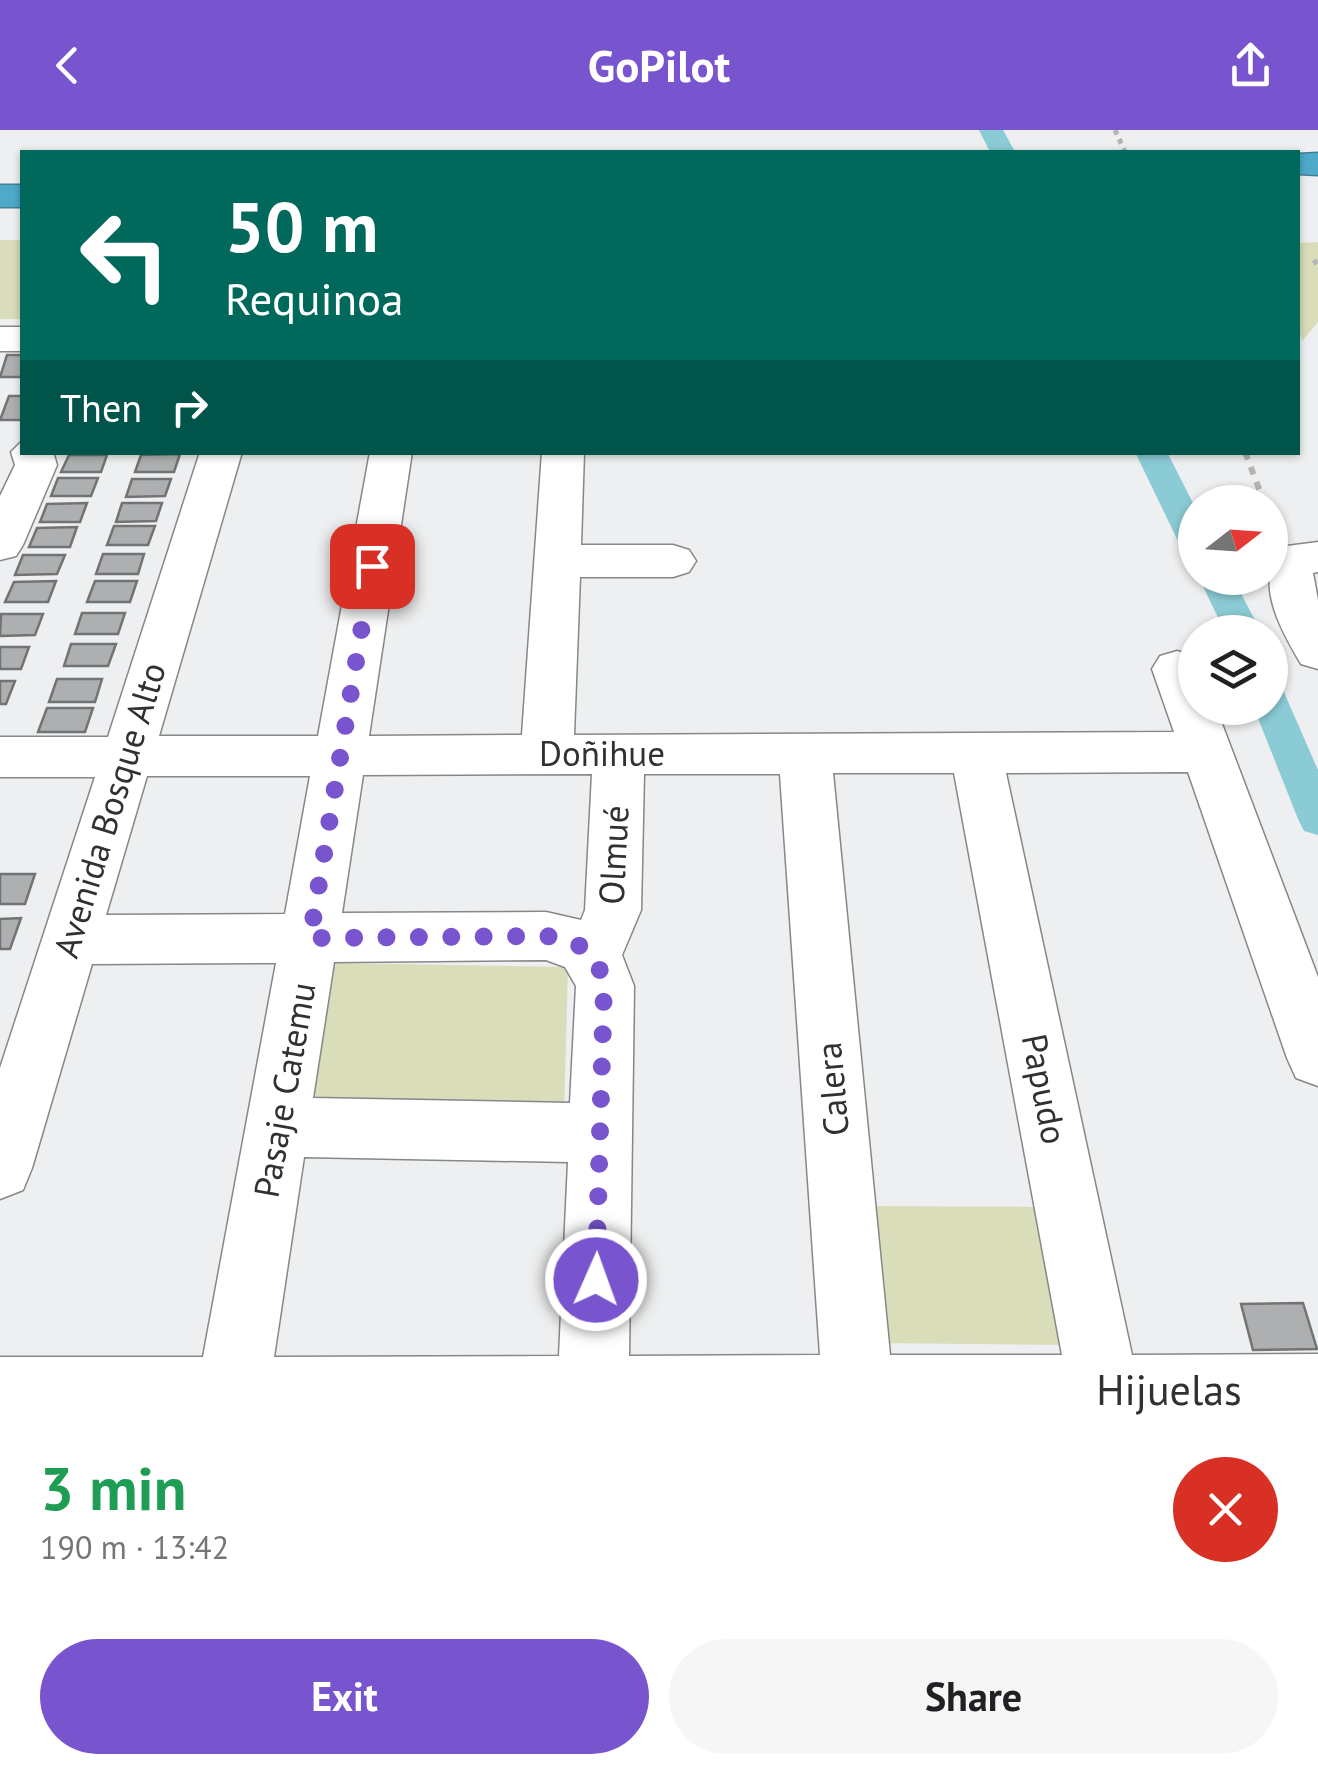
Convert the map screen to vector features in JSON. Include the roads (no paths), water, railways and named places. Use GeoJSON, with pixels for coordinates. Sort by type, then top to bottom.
{"type":"FeatureCollection","features":[{"type":"Feature","properties":{"kind":"street"},"geometry":{"type":"LineString","coordinates":[[0,545],[36,465],[33,455]]}},
{"type":"Feature","properties":{"kind":"street","name":"Avenida Bosque Alto"},"geometry":{"type":"LineString","coordinates":[[0,1168],[220,455]]}},
{"type":"Feature","properties":{"kind":"street","name":"Pasaje Catemu"},"geometry":{"type":"LineString","coordinates":[[230,1408],[391,455]]}},
{"type":"Feature","properties":{"kind":"street"},"geometry":{"type":"LineString","coordinates":[[547,754],[563,455]]}},
{"type":"Feature","properties":{"kind":"street"},"geometry":{"type":"LineString","coordinates":[[558,561],[674,560]]}},
{"type":"Feature","properties":{"kind":"street"},"geometry":{"type":"LineString","coordinates":[[1305,573],[1318,652]]}},
{"type":"Feature","properties":{"kind":"street"},"geometry":{"type":"LineString","coordinates":[[1177,669],[1318,1058]]}},
{"type":"Feature","properties":{"kind":"street","name":"Doñihue"},"geometry":{"type":"LineString","coordinates":[[0,757],[1204,752]]}},
{"type":"Feature","properties":{"kind":"street","name":"Papudo"},"geometry":{"type":"LineString","coordinates":[[976,753],[1108,1407]]}},
{"type":"Feature","properties":{"kind":"street","name":"Olmué"},"geometry":{"type":"LineString","coordinates":[[593,1408],[604,986],[597,961],[589,951],[604,935],[613,910],[619,754]]}},
{"type":"Feature","properties":{"kind":"street","name":"Calera"},"geometry":{"type":"LineString","coordinates":[[805,754],[859,1408]]}},
{"type":"Feature","properties":{"kind":"street"},"geometry":{"type":"LineString","coordinates":[[70,940],[546,936],[576,942],[589,951]]}},
{"type":"Feature","properties":{"kind":"street"},"geometry":{"type":"LineString","coordinates":[[279,1127],[601,1133]]}},
{"type":"Feature","properties":{"kind":"street","name":"Hijuelas"},"geometry":{"type":"LineString","coordinates":[[0,1393],[230,1408],[859,1408],[1108,1407],[1318,1390]]}},
{"type":"Feature","properties":{"kind":"waterway"},"geometry":{"type":"LineString","coordinates":[[991,130],[1001,150]]}},
{"type":"Feature","properties":{"kind":"waterway"},"geometry":{"type":"LineString","coordinates":[[1152,455],[1178,507]]}},
{"type":"Feature","properties":{"kind":"waterway"},"geometry":{"type":"LineString","coordinates":[[1224,595],[1234,615]]}},
{"type":"Feature","properties":{"kind":"waterway"},"geometry":{"type":"LineString","coordinates":[[1280,725],[1318,819]]}}]}
